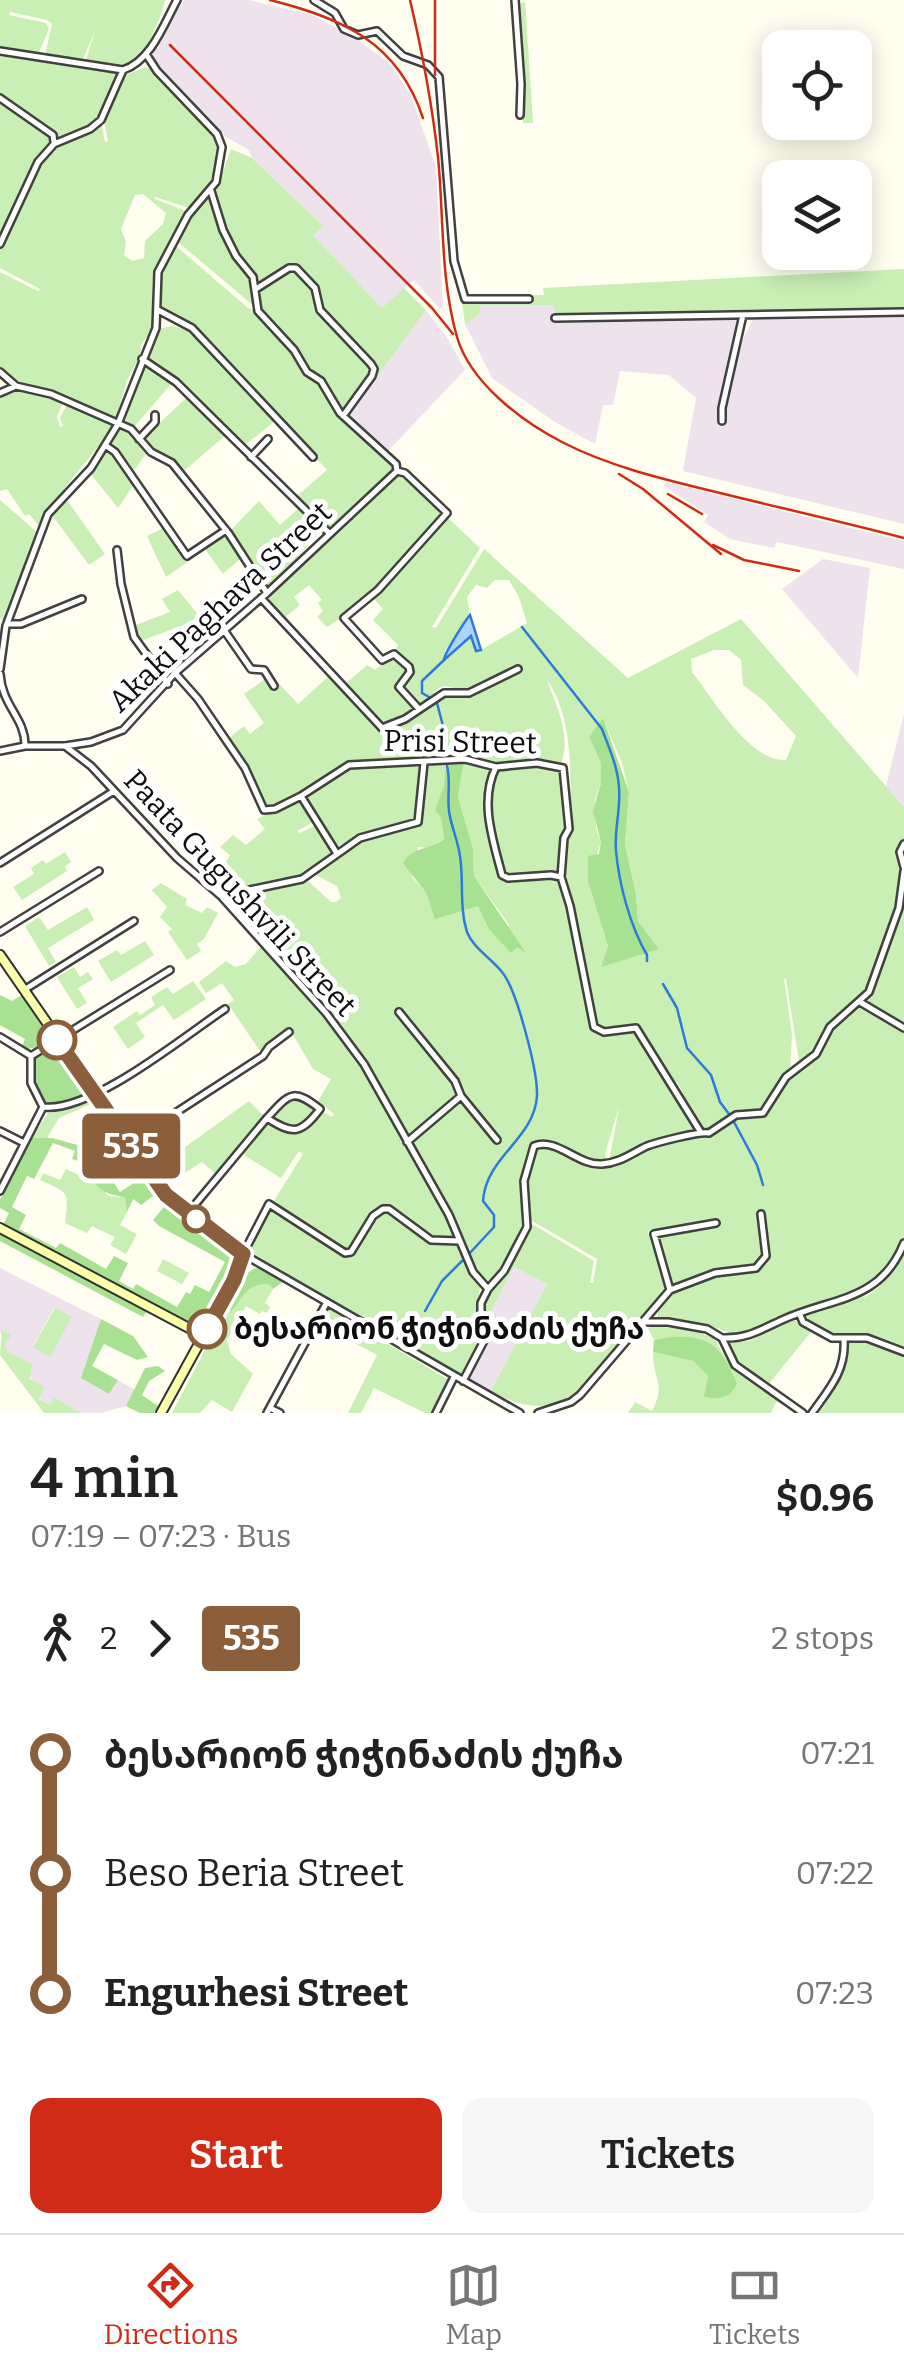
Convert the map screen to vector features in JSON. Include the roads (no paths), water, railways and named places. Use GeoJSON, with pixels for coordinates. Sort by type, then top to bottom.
{"type":"FeatureCollection","features":[{"type":"Feature","properties":{"kind":"street"},"geometry":{"type":"LineString","coordinates":[[0,51],[123,70],[146,54],[178,0]]}},
{"type":"Feature","properties":{"kind":"street"},"geometry":{"type":"LineString","coordinates":[[314,0],[335,14],[344,29],[358,35],[377,31],[403,56],[428,65],[438,77],[454,261],[465,298],[529,299]]}},
{"type":"Feature","properties":{"kind":"street"},"geometry":{"type":"LineString","coordinates":[[515,0],[520,115]]}},
{"type":"Feature","properties":{"kind":"street"},"geometry":{"type":"LineString","coordinates":[[25,746],[25,734],[6,704],[0,672],[7,624],[48,514],[91,468],[118,424],[156,328],[158,272],[188,215],[216,182],[222,147],[217,134],[157,71],[146,54]]}},
{"type":"Feature","properties":{"kind":"street"},"geometry":{"type":"LineString","coordinates":[[0,244],[38,162],[54,144],[101,120],[123,70]]}},
{"type":"Feature","properties":{"kind":"street"},"geometry":{"type":"LineString","coordinates":[[0,98],[53,135],[54,144]]}},
{"type":"Feature","properties":{"kind":"street"},"geometry":{"type":"LineString","coordinates":[[211,191],[223,230],[236,256],[254,277],[258,311],[294,350],[307,372],[321,382],[343,416],[396,464],[397,472],[405,473],[447,513],[378,590],[344,618],[382,660],[394,654],[409,667],[410,672],[399,687],[419,710]]}},
{"type":"Feature","properties":{"kind":"street"},"geometry":{"type":"LineString","coordinates":[[256,289],[289,268],[296,268],[316,288],[320,310],[371,364],[372,376],[343,416]]}},
{"type":"Feature","properties":{"kind":"street"},"geometry":{"type":"LineString","coordinates":[[158,310],[192,328],[313,457]]}},
{"type":"Feature","properties":{"kind":"street"},"geometry":{"type":"LineString","coordinates":[[555,318],[904,312]]}},
{"type":"Feature","properties":{"kind":"street"},"geometry":{"type":"LineString","coordinates":[[722,422],[743,315]]}},
{"type":"Feature","properties":{"kind":"street"},"geometry":{"type":"LineString","coordinates":[[142,359],[176,382],[330,534]]}},
{"type":"Feature","properties":{"kind":"street"},"geometry":{"type":"LineString","coordinates":[[0,372],[16,386],[50,394],[131,429],[151,452],[172,463],[226,530],[267,593]]}},
{"type":"Feature","properties":{"kind":"street"},"geometry":{"type":"LineString","coordinates":[[0,392],[16,386]]}},
{"type":"Feature","properties":{"kind":"street"},"geometry":{"type":"LineString","coordinates":[[140,439],[155,422],[155,415]]}},
{"type":"Feature","properties":{"kind":"street"},"geometry":{"type":"LineString","coordinates":[[251,457],[268,439]]}},
{"type":"Feature","properties":{"kind":"street"},"geometry":{"type":"LineString","coordinates":[[105,445],[116,452],[187,556],[226,530]]}},
{"type":"Feature","properties":{"kind":"street","name":"Akaki Paghava Street"},"geometry":{"type":"LineString","coordinates":[[0,751],[25,746],[65,746],[110,738],[123,730],[175,673],[397,472]]}},
{"type":"Feature","properties":{"kind":"street"},"geometry":{"type":"LineString","coordinates":[[117,550],[120,584],[134,637],[168,684]]}},
{"type":"Feature","properties":{"kind":"street"},"geometry":{"type":"LineString","coordinates":[[260,598],[382,728],[419,710],[444,692],[468,693],[518,670]]}},
{"type":"Feature","properties":{"kind":"street"},"geometry":{"type":"LineString","coordinates":[[7,624],[20,624],[82,599]]}},
{"type":"Feature","properties":{"kind":"street"},"geometry":{"type":"LineString","coordinates":[[224,630],[252,670],[264,670],[274,686]]}},
{"type":"Feature","properties":{"kind":"street","name":"Prisi Street"},"geometry":{"type":"LineString","coordinates":[[175,673],[198,698],[245,768],[264,810],[301,796],[350,765],[464,758],[496,767],[537,764],[563,768],[569,830],[564,838],[561,878],[590,1013],[598,1030],[636,1028],[700,1131]]}},
{"type":"Feature","properties":{"kind":"street","name":"Paata Gugushvili Street"},"geometry":{"type":"LineString","coordinates":[[65,746],[92,766],[177,858],[221,896],[326,1013],[364,1064],[449,1214],[472,1272],[488,1288]]}},
{"type":"Feature","properties":{"kind":"street"},"geometry":{"type":"LineString","coordinates":[[221,896],[302,879],[360,838],[418,822],[424,763]]}},
{"type":"Feature","properties":{"kind":"street"},"geometry":{"type":"LineString","coordinates":[[496,767],[490,780],[488,813],[502,875],[508,878],[551,874],[561,878]]}},
{"type":"Feature","properties":{"kind":"street"},"geometry":{"type":"LineString","coordinates":[[0,863],[114,791]]}},
{"type":"Feature","properties":{"kind":"street"},"geometry":{"type":"LineString","coordinates":[[301,796],[336,852]]}},
{"type":"Feature","properties":{"kind":"street"},"geometry":{"type":"LineString","coordinates":[[463,1382],[487,1335],[480,1310],[488,1288],[504,1271],[526,1227],[524,1181],[534,1146],[548,1144],[600,1164],[627,1158],[649,1145],[694,1136],[700,1131],[709,1134],[736,1115],[763,1113],[792,1070],[816,1054],[830,1027],[869,992],[898,908],[904,869],[900,852],[904,844]]}},
{"type":"Feature","properties":{"kind":"street"},"geometry":{"type":"LineString","coordinates":[[0,932],[99,871]]}},
{"type":"Feature","properties":{"kind":"street"},"geometry":{"type":"LineString","coordinates":[[24,990],[134,922]]}},
{"type":"Feature","properties":{"kind":"street"},"geometry":{"type":"LineString","coordinates":[[0,954],[166,1195],[243,1254],[519,1413],[535,1413],[571,1402],[580,1395],[670,1290],[715,1273],[756,1268],[766,1256],[761,1214]]}},
{"type":"Feature","properties":{"kind":"street"},"geometry":{"type":"LineString","coordinates":[[32,1056],[170,970]]}},
{"type":"Feature","properties":{"kind":"street"},"geometry":{"type":"LineString","coordinates":[[859,1002],[904,1028]]}},
{"type":"Feature","properties":{"kind":"street"},"geometry":{"type":"LineString","coordinates":[[42,1107],[64,1106],[96,1096],[225,1009]]}},
{"type":"Feature","properties":{"kind":"street"},"geometry":{"type":"LineString","coordinates":[[399,1012],[497,1140]]}},
{"type":"Feature","properties":{"kind":"street"},"geometry":{"type":"LineString","coordinates":[[129,1143],[263,1056],[269,1046],[289,1032]]}},
{"type":"Feature","properties":{"kind":"street"},"geometry":{"type":"LineString","coordinates":[[0,1038],[32,1056]]}},
{"type":"Feature","properties":{"kind":"street"},"geometry":{"type":"LineString","coordinates":[[32,1056],[31,1083],[42,1107]]}},
{"type":"Feature","properties":{"kind":"street"},"geometry":{"type":"LineString","coordinates":[[188,1213],[267,1118],[296,1094],[320,1108],[304,1128],[296,1131],[285,1130],[267,1118]]}},
{"type":"Feature","properties":{"kind":"street"},"geometry":{"type":"LineString","coordinates":[[406,1143],[462,1096]]}},
{"type":"Feature","properties":{"kind":"street"},"geometry":{"type":"LineString","coordinates":[[0,1191],[42,1107]]}},
{"type":"Feature","properties":{"kind":"street"},"geometry":{"type":"LineString","coordinates":[[0,1131],[24,1144]]}},
{"type":"Feature","properties":{"kind":"street"},"geometry":{"type":"LineString","coordinates":[[161,1413],[234,1280],[269,1204],[345,1253],[351,1252],[372,1216],[384,1208],[431,1240],[459,1242]]}},
{"type":"Feature","properties":{"kind":"street"},"geometry":{"type":"LineString","coordinates":[[670,1290],[654,1234],[716,1223]]}},
{"type":"Feature","properties":{"kind":"street"},"geometry":{"type":"LineString","coordinates":[[0,1228],[204,1336]]}},
{"type":"Feature","properties":{"kind":"street"},"geometry":{"type":"LineString","coordinates":[[644,1322],[706,1329],[722,1338],[748,1337],[868,1288],[897,1260],[904,1243]]}},
{"type":"Feature","properties":{"kind":"street"},"geometry":{"type":"LineString","coordinates":[[280,1413],[268,1410],[327,1302]]}},
{"type":"Feature","properties":{"kind":"street"},"geometry":{"type":"LineString","coordinates":[[800,1314],[803,1322],[823,1335],[844,1340],[867,1338],[904,1352]]}},
{"type":"Feature","properties":{"kind":"street"},"geometry":{"type":"LineString","coordinates":[[722,1338],[735,1366],[803,1413]]}},
{"type":"Feature","properties":{"kind":"street"},"geometry":{"type":"LineString","coordinates":[[812,1413],[841,1372],[844,1340]]}},
{"type":"Feature","properties":{"kind":"street"},"geometry":{"type":"LineString","coordinates":[[436,1413],[454,1377]]}},
{"type":"Feature","properties":{"kind":"water"},"geometry":{"type":"Polygon","coordinates":[[[470,615],[481,650],[476,651],[471,636],[444,660],[451,645],[470,615]]]}},
{"type":"Feature","properties":{"kind":"waterway"},"geometry":{"type":"LineString","coordinates":[[522,627],[602,729],[610,750],[619,788],[616,843],[620,877],[647,961]]}},
{"type":"Feature","properties":{"kind":"waterway"},"geometry":{"type":"LineString","coordinates":[[429,697],[422,693],[422,681],[444,660]]}},
{"type":"Feature","properties":{"kind":"waterway"},"geometry":{"type":"LineString","coordinates":[[437,703],[444,755]]}},
{"type":"Feature","properties":{"kind":"waterway"},"geometry":{"type":"LineString","coordinates":[[447,766],[449,811],[460,856],[467,932],[502,972],[514,996],[530,1051],[537,1096],[528,1125],[486,1185],[483,1201],[494,1215],[494,1227],[469,1254]]}},
{"type":"Feature","properties":{"kind":"waterway"},"geometry":{"type":"LineString","coordinates":[[663,984],[677,1008],[687,1048],[711,1075],[720,1102],[729,1114]]}},
{"type":"Feature","properties":{"kind":"waterway"},"geometry":{"type":"LineString","coordinates":[[734,1122],[763,1185]]}},
{"type":"Feature","properties":{"kind":"waterway"},"geometry":{"type":"LineString","coordinates":[[425,1311],[442,1281],[462,1261]]}},
{"type":"Feature","properties":{"kind":"railway"},"geometry":{"type":"LineString","coordinates":[[270,0],[321,15],[364,37],[399,70],[423,118]]}},
{"type":"Feature","properties":{"kind":"railway"},"geometry":{"type":"LineString","coordinates":[[410,0],[436,137],[445,270],[452,314],[464,354],[485,384],[530,423],[599,459],[904,538]]}},
{"type":"Feature","properties":{"kind":"railway"},"geometry":{"type":"LineString","coordinates":[[435,0],[435,75]]}},
{"type":"Feature","properties":{"kind":"railway"},"geometry":{"type":"LineString","coordinates":[[170,45],[432,308],[453,334]]}},
{"type":"Feature","properties":{"kind":"railway"},"geometry":{"type":"LineString","coordinates":[[619,474],[643,489],[721,554]]}},
{"type":"Feature","properties":{"kind":"railway"},"geometry":{"type":"LineString","coordinates":[[668,494],[702,514]]}},
{"type":"Feature","properties":{"kind":"railway"},"geometry":{"type":"LineString","coordinates":[[713,545],[744,560],[799,571]]}},
{"type":"Feature","properties":{"kind":"place","name":"ბესარიონ ჭიჭინაძის ქუჩა"},"geometry":{"type":"Point","coordinates":[207,1329]}}]}
